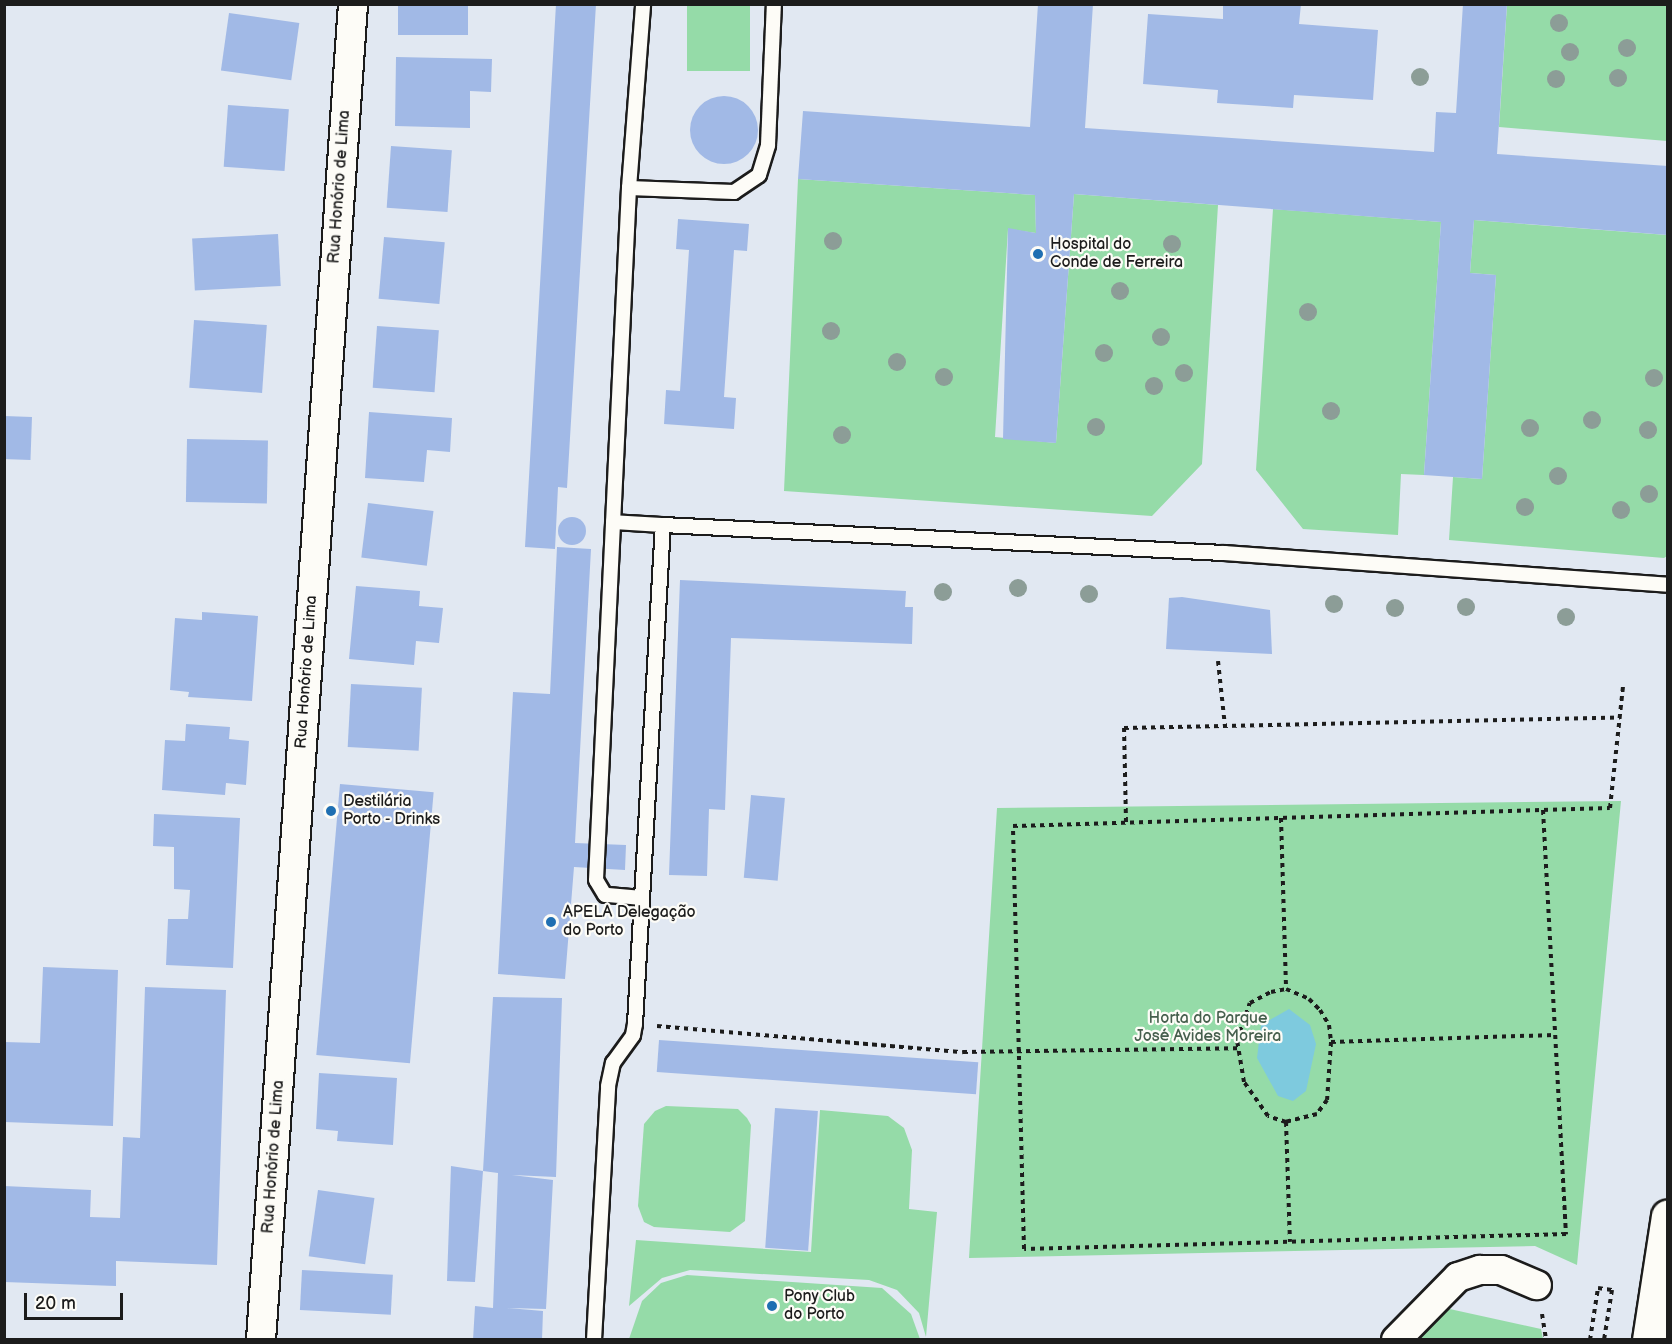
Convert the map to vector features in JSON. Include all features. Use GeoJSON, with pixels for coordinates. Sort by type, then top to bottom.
{"type":"FeatureCollection","features":[{"type":"Feature","properties":{"kind":"highway"},"geometry":{"type":"LineString","coordinates":[[1649,1340],[1668,1216]]}},
{"type":"Feature","properties":{"kind":"street","name":"Rua Honório de Lima"},"geometry":{"type":"LineString","coordinates":[[261,1340],[353,4]]}},
{"type":"Feature","properties":{"kind":"street"},"geometry":{"type":"LineString","coordinates":[[1396,1340],[1458,1277],[1480,1270],[1501,1270],[1537,1285]]}},
{"type":"Feature","properties":{"kind":"lane"},"geometry":{"type":"LineString","coordinates":[[642,898],[605,895],[596,880],[629,188],[643,4]]}},
{"type":"Feature","properties":{"kind":"lane"},"geometry":{"type":"LineString","coordinates":[[629,188],[734,192],[759,175],[768,145],[774,4]]}},
{"type":"Feature","properties":{"kind":"lane"},"geometry":{"type":"LineString","coordinates":[[613,522],[1224,554],[1648,586],[1668,585]]}},
{"type":"Feature","properties":{"kind":"lane"},"geometry":{"type":"LineString","coordinates":[[594,1340],[608,1086],[613,1063],[633,1035],[635,1024],[663,525]]}},
{"type":"Feature","properties":{"kind":"path"},"geometry":{"type":"LineString","coordinates":[[1218,661],[1225,726]]}},
{"type":"Feature","properties":{"kind":"path"},"geometry":{"type":"LineString","coordinates":[[1543,810],[1566,1234],[1024,1249],[1013,826],[1126,822],[1610,808],[1623,687]]}},
{"type":"Feature","properties":{"kind":"path"},"geometry":{"type":"LineString","coordinates":[[1126,822],[1124,728],[1620,718]]}},
{"type":"Feature","properties":{"kind":"path"},"geometry":{"type":"LineString","coordinates":[[1281,818],[1286,989]]}},
{"type":"Feature","properties":{"kind":"path"},"geometry":{"type":"LineString","coordinates":[[1286,989],[1304,996],[1320,1010],[1329,1025],[1331,1042],[1327,1100],[1317,1114],[1286,1122],[1268,1116],[1257,1104],[1244,1082],[1238,1048],[1243,1014],[1250,1003],[1271,992],[1286,989]]}},
{"type":"Feature","properties":{"kind":"path"},"geometry":{"type":"LineString","coordinates":[[635,1024],[963,1052],[1019,1053],[1238,1048]]}},
{"type":"Feature","properties":{"kind":"path"},"geometry":{"type":"LineString","coordinates":[[1331,1042],[1555,1035]]}},
{"type":"Feature","properties":{"kind":"path"},"geometry":{"type":"LineString","coordinates":[[1286,1122],[1290,1242]]}},
{"type":"Feature","properties":{"kind":"path"},"geometry":{"type":"LineString","coordinates":[[1590,1340],[1599,1288],[1612,1290],[1604,1340]]}},
{"type":"Feature","properties":{"kind":"green space"},"geometry":{"type":"Polygon","coordinates":[[[687,5],[750,5],[750,71],[687,71],[687,5]]]}},
{"type":"Feature","properties":{"kind":"green space"},"geometry":{"type":"Polygon","coordinates":[[[1507,5],[1667,5],[1667,141],[1499,127],[1507,5]]]}},
{"type":"Feature","properties":{"kind":"green space"},"geometry":{"type":"Polygon","coordinates":[[[798,179],[1035,195],[1036,233],[1008,229],[995,437],[1056,443],[1074,194],[1218,205],[1202,464],[1152,516],[784,491],[798,179]]]}},
{"type":"Feature","properties":{"kind":"green space"},"geometry":{"type":"Polygon","coordinates":[[[1273,209],[1441,222],[1424,475],[1401,474],[1398,535],[1303,529],[1256,470],[1273,209]]]}},
{"type":"Feature","properties":{"kind":"green space"},"geometry":{"type":"Polygon","coordinates":[[[1474,220],[1667,235],[1667,556],[1664,558],[1449,540],[1453,477],[1482,479],[1496,275],[1470,273],[1474,220]]]}},
{"type":"Feature","properties":{"kind":"green space","name":"Horta do Parque José Avides Moreira"},"geometry":{"type":"Polygon","coordinates":[[[1621,801],[1577,1265],[1535,1246],[969,1258],[997,808],[1621,801]]]}},
{"type":"Feature","properties":{"kind":"green space"},"geometry":{"type":"Polygon","coordinates":[[[666,1106],[738,1109],[751,1125],[745,1221],[730,1232],[654,1227],[644,1222],[638,1206],[644,1124],[655,1111],[666,1106]]]}},
{"type":"Feature","properties":{"kind":"green space"},"geometry":{"type":"Polygon","coordinates":[[[820,1110],[888,1116],[904,1128],[912,1150],[909,1209],[937,1212],[926,1337],[919,1313],[897,1290],[869,1280],[690,1270],[662,1278],[629,1306],[636,1240],[811,1252],[820,1110]]]}},
{"type":"Feature","properties":{"kind":"green space","name":"Pony Club do Porto"},"geometry":{"type":"Polygon","coordinates":[[[687,1275],[882,1288],[911,1314],[920,1339],[629,1339],[642,1301],[661,1283],[687,1275]]]}},
{"type":"Feature","properties":{"kind":"green space"},"geometry":{"type":"Polygon","coordinates":[[[1436,1306],[1541,1329],[1543,1339],[1407,1340],[1436,1306]]]}},
{"type":"Feature","properties":{"kind":"water"},"geometry":{"type":"Polygon","coordinates":[[[1289,1009],[1310,1025],[1316,1044],[1306,1091],[1293,1101],[1278,1096],[1257,1058],[1261,1025],[1289,1009]]]}},
{"type":"Feature","properties":{"kind":"building"},"geometry":{"type":"Polygon","coordinates":[[[398,4],[468,4],[468,35],[398,35],[398,4]]]}},
{"type":"Feature","properties":{"kind":"building"},"geometry":{"type":"Polygon","coordinates":[[[556,4],[596,4],[567,488],[558,487],[555,549],[525,547],[556,4]]]}},
{"type":"Feature","properties":{"kind":"building","name":"Hospital do Conde de Ferreira"},"geometry":{"type":"Polygon","coordinates":[[[1038,4],[1093,4],[1085,128],[1434,152],[1436,112],[1456,113],[1463,4],[1507,4],[1497,154],[1668,166],[1668,235],[1474,220],[1470,273],[1496,275],[1482,479],[1424,475],[1441,222],[1074,194],[1056,443],[1003,439],[1008,228],[1036,233],[1035,195],[798,179],[803,111],[1030,127],[1038,4]]]}},
{"type":"Feature","properties":{"kind":"building"},"geometry":{"type":"Polygon","coordinates":[[[1223,4],[1301,4],[1299,24],[1378,30],[1373,100],[1294,95],[1293,108],[1217,103],[1218,90],[1143,84],[1148,14],[1223,19],[1223,4]]]}},
{"type":"Feature","properties":{"kind":"building"},"geometry":{"type":"Polygon","coordinates":[[[229,13],[299,23],[291,80],[221,70],[229,13]]]}},
{"type":"Feature","properties":{"kind":"building"},"geometry":{"type":"Polygon","coordinates":[[[396,57],[492,59],[491,92],[470,91],[470,128],[395,126],[396,57]]]}},
{"type":"Feature","properties":{"kind":"building"},"geometry":{"type":"Polygon","coordinates":[[[717,96],[731,96],[743,101],[753,111],[758,130],[753,149],[743,159],[731,164],[717,164],[705,159],[695,149],[690,137],[690,123],[695,111],[705,101],[717,96]]]}},
{"type":"Feature","properties":{"kind":"building"},"geometry":{"type":"Polygon","coordinates":[[[228,105],[289,109],[285,171],[224,167],[228,105]]]}},
{"type":"Feature","properties":{"kind":"building"},"geometry":{"type":"Polygon","coordinates":[[[391,146],[452,150],[448,212],[387,208],[391,146]]]}},
{"type":"Feature","properties":{"kind":"building"},"geometry":{"type":"Polygon","coordinates":[[[678,219],[749,224],[747,251],[734,250],[724,397],[736,398],[734,429],[664,424],[666,390],[680,391],[689,250],[676,249],[678,219]]]}},
{"type":"Feature","properties":{"kind":"building"},"geometry":{"type":"Polygon","coordinates":[[[278,234],[281,286],[195,290],[192,239],[278,234]]]}},
{"type":"Feature","properties":{"kind":"building"},"geometry":{"type":"Polygon","coordinates":[[[384,237],[445,242],[439,304],[379,299],[384,237]]]}},
{"type":"Feature","properties":{"kind":"building"},"geometry":{"type":"Polygon","coordinates":[[[194,320],[267,325],[262,393],[189,388],[194,320]]]}},
{"type":"Feature","properties":{"kind":"building"},"geometry":{"type":"Polygon","coordinates":[[[377,326],[439,330],[435,392],[373,388],[377,326]]]}},
{"type":"Feature","properties":{"kind":"building"},"geometry":{"type":"Polygon","coordinates":[[[369,412],[452,418],[450,452],[427,450],[424,482],[365,478],[369,412]]]}},
{"type":"Feature","properties":{"kind":"building"},"geometry":{"type":"Polygon","coordinates":[[[4,416],[32,417],[30,460],[4,459],[4,416]]]}},
{"type":"Feature","properties":{"kind":"building"},"geometry":{"type":"Polygon","coordinates":[[[187,439],[268,440],[267,503],[186,502],[187,439]]]}},
{"type":"Feature","properties":{"kind":"building"},"geometry":{"type":"Polygon","coordinates":[[[368,503],[434,511],[427,566],[361,558],[368,503]]]}},
{"type":"Feature","properties":{"kind":"building"},"geometry":{"type":"Polygon","coordinates":[[[572,517],[582,521],[586,531],[582,541],[572,545],[562,541],[558,531],[562,521],[572,517]]]}},
{"type":"Feature","properties":{"kind":"building"},"geometry":{"type":"Polygon","coordinates":[[[557,547],[591,549],[575,843],[626,845],[625,870],[574,867],[565,979],[498,974],[513,692],[550,694],[557,547]]]}},
{"type":"Feature","properties":{"kind":"building"},"geometry":{"type":"Polygon","coordinates":[[[680,580],[906,591],[905,607],[913,607],[912,644],[731,638],[725,810],[709,809],[707,876],[669,875],[680,580]]]}},
{"type":"Feature","properties":{"kind":"building"},"geometry":{"type":"Polygon","coordinates":[[[356,586],[420,591],[419,606],[443,608],[439,643],[416,641],[414,665],[349,659],[356,586]]]}},
{"type":"Feature","properties":{"kind":"building"},"geometry":{"type":"Polygon","coordinates":[[[1182,597],[1270,610],[1272,654],[1166,649],[1169,598],[1182,597]]]}},
{"type":"Feature","properties":{"kind":"building"},"geometry":{"type":"Polygon","coordinates":[[[202,612],[258,616],[252,701],[188,697],[189,692],[170,690],[175,618],[202,620],[202,612]]]}},
{"type":"Feature","properties":{"kind":"building"},"geometry":{"type":"Polygon","coordinates":[[[351,684],[422,688],[419,751],[348,747],[351,684]]]}},
{"type":"Feature","properties":{"kind":"building"},"geometry":{"type":"Polygon","coordinates":[[[186,724],[230,727],[229,739],[249,741],[246,785],[226,783],[225,795],[162,790],[165,740],[185,741],[186,724]]]}},
{"type":"Feature","properties":{"kind":"building"},"geometry":{"type":"Polygon","coordinates":[[[340,784],[434,792],[410,1063],[316,1055],[340,784]]]}},
{"type":"Feature","properties":{"kind":"building"},"geometry":{"type":"Polygon","coordinates":[[[751,795],[785,798],[778,881],[744,878],[751,795]]]}},
{"type":"Feature","properties":{"kind":"building"},"geometry":{"type":"Polygon","coordinates":[[[154,814],[240,818],[233,968],[166,965],[168,919],[188,919],[190,890],[174,889],[174,847],[153,846],[154,814]]]}},
{"type":"Feature","properties":{"kind":"building"},"geometry":{"type":"Polygon","coordinates":[[[43,967],[118,970],[113,1126],[4,1122],[4,1042],[40,1043],[43,967]]]}},
{"type":"Feature","properties":{"kind":"building"},"geometry":{"type":"Polygon","coordinates":[[[145,987],[226,990],[217,1265],[116,1261],[116,1286],[4,1282],[4,1186],[91,1190],[90,1217],[120,1218],[123,1137],[140,1138],[145,987]]]}},
{"type":"Feature","properties":{"kind":"building"},"geometry":{"type":"Polygon","coordinates":[[[493,997],[562,998],[556,1177],[512,1175],[553,1180],[546,1309],[507,1308],[543,1311],[542,1340],[473,1340],[475,1306],[493,1308],[498,1173],[483,1171],[493,997]]]}},
{"type":"Feature","properties":{"kind":"building"},"geometry":{"type":"Polygon","coordinates":[[[659,1040],[978,1062],[976,1094],[657,1072],[659,1040]]]}},
{"type":"Feature","properties":{"kind":"building"},"geometry":{"type":"Polygon","coordinates":[[[319,1073],[397,1078],[393,1145],[337,1141],[338,1131],[316,1129],[319,1073]]]}},
{"type":"Feature","properties":{"kind":"building"},"geometry":{"type":"Polygon","coordinates":[[[775,1108],[818,1111],[808,1251],[765,1248],[775,1108]]]}},
{"type":"Feature","properties":{"kind":"building"},"geometry":{"type":"Polygon","coordinates":[[[451,1166],[483,1171],[475,1282],[447,1281],[451,1166]]]}},
{"type":"Feature","properties":{"kind":"building"},"geometry":{"type":"Polygon","coordinates":[[[318,1190],[374,1198],[365,1264],[309,1256],[318,1190]]]}},
{"type":"Feature","properties":{"kind":"building"},"geometry":{"type":"Polygon","coordinates":[[[302,1270],[393,1275],[391,1315],[300,1310],[302,1270]]]}},
{"type":"Feature","properties":{"kind":"place","name":"Hospital do Conde de Ferreira"},"geometry":{"type":"Point","coordinates":[1038,254]}},
{"type":"Feature","properties":{"kind":"place","name":"Destilária Porto - Drinks"},"geometry":{"type":"Point","coordinates":[331,811]}},
{"type":"Feature","properties":{"kind":"place","name":"APELA Delegação do Porto"},"geometry":{"type":"Point","coordinates":[551,922]}},
{"type":"Feature","properties":{"kind":"place","name":"Pony Club do Porto"},"geometry":{"type":"Point","coordinates":[772,1306]}}]}
